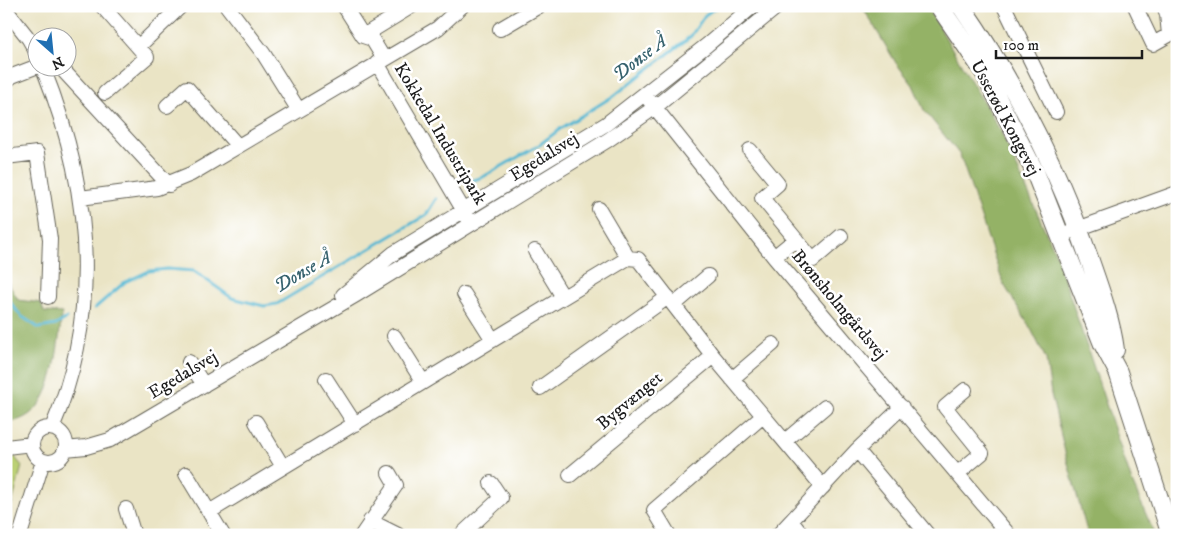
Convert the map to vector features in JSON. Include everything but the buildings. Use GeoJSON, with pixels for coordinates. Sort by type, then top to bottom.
{"type":"FeatureCollection","features":[{"type":"Feature","properties":{"kind":"main road","name":"Usserød Kongevej"},"geometry":{"type":"LineString","coordinates":[[939,6],[984,72],[1035,172],[1103,344],[1118,372]]}},
{"type":"Feature","properties":{"kind":"main road","name":"Usserød Kongevej"},"geometry":{"type":"LineString","coordinates":[[961,6],[982,36],[1038,135],[1078,228],[1114,341],[1118,372]]}},
{"type":"Feature","properties":{"kind":"main road"},"geometry":{"type":"LineString","coordinates":[[1118,372],[1172,535]]}},
{"type":"Feature","properties":{"kind":"street"},"geometry":{"type":"LineString","coordinates":[[102,6],[147,56],[105,93]]}},
{"type":"Feature","properties":{"kind":"street"},"geometry":{"type":"LineString","coordinates":[[138,47],[181,6]]}},
{"type":"Feature","properties":{"kind":"street"},"geometry":{"type":"LineString","coordinates":[[226,6],[263,53],[298,109]]}},
{"type":"Feature","properties":{"kind":"street"},"geometry":{"type":"LineString","coordinates":[[344,6],[363,36],[372,39],[380,61]]}},
{"type":"Feature","properties":{"kind":"street"},"geometry":{"type":"LineString","coordinates":[[363,36],[412,6]]}},
{"type":"Feature","properties":{"kind":"street","name":"Kokkedal Industripark"},"geometry":{"type":"LineString","coordinates":[[80,198],[169,185],[191,174],[237,145],[438,28],[462,6]]}},
{"type":"Feature","properties":{"kind":"street"},"geometry":{"type":"LineString","coordinates":[[500,29],[538,6]]}},
{"type":"Feature","properties":{"kind":"street","name":"Egedalsvej"},"geometry":{"type":"LineString","coordinates":[[316,318],[394,253],[606,124],[645,95],[752,6]]}},
{"type":"Feature","properties":{"kind":"street","name":"Egedalsvej"},"geometry":{"type":"LineString","coordinates":[[65,449],[98,445],[110,440],[380,281],[608,140],[654,108],[778,6]]}},
{"type":"Feature","properties":{"kind":"street"},"geometry":{"type":"LineString","coordinates":[[972,6],[982,36]]}},
{"type":"Feature","properties":{"kind":"street"},"geometry":{"type":"LineString","coordinates":[[1004,6],[1056,112]]}},
{"type":"Feature","properties":{"kind":"street"},"geometry":{"type":"LineString","coordinates":[[1135,6],[1153,44],[1169,35],[1165,7]]}},
{"type":"Feature","properties":{"kind":"street"},"geometry":{"type":"LineString","coordinates":[[6,10],[28,38]]}},
{"type":"Feature","properties":{"kind":"street","name":"Kokkedal Industripark"},"geometry":{"type":"LineString","coordinates":[[380,61],[472,224]]}},
{"type":"Feature","properties":{"kind":"street"},"geometry":{"type":"LineString","coordinates":[[6,82],[12,76],[28,70]]}},
{"type":"Feature","properties":{"kind":"street"},"geometry":{"type":"LineString","coordinates":[[46,78],[73,158],[80,198],[86,261],[83,305],[68,382],[52,428]]}},
{"type":"Feature","properties":{"kind":"street"},"geometry":{"type":"LineString","coordinates":[[69,78],[169,185]]}},
{"type":"Feature","properties":{"kind":"street"},"geometry":{"type":"LineString","coordinates":[[167,106],[186,88],[237,145]]}},
{"type":"Feature","properties":{"kind":"street","name":"Brønsholmgårdsvej"},"geometry":{"type":"LineString","coordinates":[[645,95],[774,257],[1009,535]]}},
{"type":"Feature","properties":{"kind":"street"},"geometry":{"type":"LineString","coordinates":[[750,150],[778,184],[762,198],[813,260],[841,236]]}},
{"type":"Feature","properties":{"kind":"street"},"geometry":{"type":"LineString","coordinates":[[6,157],[37,153],[50,239],[48,297]]}},
{"type":"Feature","properties":{"kind":"street"},"geometry":{"type":"LineString","coordinates":[[1061,235],[1177,193]]}},
{"type":"Feature","properties":{"kind":"street"},"geometry":{"type":"LineString","coordinates":[[599,208],[628,258]]}},
{"type":"Feature","properties":{"kind":"street"},"geometry":{"type":"LineString","coordinates":[[380,281],[399,262],[461,222],[463,210]]}},
{"type":"Feature","properties":{"kind":"street"},"geometry":{"type":"LineString","coordinates":[[774,257],[796,239]]}},
{"type":"Feature","properties":{"kind":"street"},"geometry":{"type":"LineString","coordinates":[[535,251],[563,297]]}},
{"type":"Feature","properties":{"kind":"street"},"geometry":{"type":"LineString","coordinates":[[209,512],[628,258],[638,259],[713,356],[823,487]]}},
{"type":"Feature","properties":{"kind":"street"},"geometry":{"type":"LineString","coordinates":[[540,388],[708,276]]}},
{"type":"Feature","properties":{"kind":"street"},"geometry":{"type":"LineString","coordinates":[[464,294],[493,340]]}},
{"type":"Feature","properties":{"kind":"street"},"geometry":{"type":"LineString","coordinates":[[394,336],[423,382]]}},
{"type":"Feature","properties":{"kind":"street"},"geometry":{"type":"LineString","coordinates":[[732,379],[773,344]]}},
{"type":"Feature","properties":{"kind":"street","name":"Bygvænget"},"geometry":{"type":"LineString","coordinates":[[570,475],[713,356]]}},
{"type":"Feature","properties":{"kind":"street"},"geometry":{"type":"LineString","coordinates":[[189,362],[204,385]]}},
{"type":"Feature","properties":{"kind":"street"},"geometry":{"type":"LineString","coordinates":[[326,379],[355,424]]}},
{"type":"Feature","properties":{"kind":"street"},"geometry":{"type":"LineString","coordinates":[[958,473],[982,453],[945,407],[964,390]]}},
{"type":"Feature","properties":{"kind":"street"},"geometry":{"type":"LineString","coordinates":[[785,441],[825,407]]}},
{"type":"Feature","properties":{"kind":"street"},"geometry":{"type":"LineString","coordinates":[[778,535],[857,450],[902,407]]}},
{"type":"Feature","properties":{"kind":"street"},"geometry":{"type":"LineString","coordinates":[[669,535],[654,510],[763,416]]}},
{"type":"Feature","properties":{"kind":"street"},"geometry":{"type":"LineString","coordinates":[[256,422],[283,467]]}},
{"type":"Feature","properties":{"kind":"street"},"geometry":{"type":"LineString","coordinates":[[46,428],[52,428],[64,437],[65,449],[56,460],[43,461],[34,454],[32,444],[36,433],[46,428]]}},
{"type":"Feature","properties":{"kind":"street"},"geometry":{"type":"LineString","coordinates":[[6,447],[32,444]]}},
{"type":"Feature","properties":{"kind":"street"},"geometry":{"type":"LineString","coordinates":[[857,450],[928,535]]}},
{"type":"Feature","properties":{"kind":"street"},"geometry":{"type":"LineString","coordinates":[[20,535],[43,461]]}},
{"type":"Feature","properties":{"kind":"street"},"geometry":{"type":"LineString","coordinates":[[362,535],[396,484],[389,473]]}},
{"type":"Feature","properties":{"kind":"street"},"geometry":{"type":"LineString","coordinates":[[186,474],[223,535]]}},
{"type":"Feature","properties":{"kind":"street"},"geometry":{"type":"LineString","coordinates":[[461,535],[501,498],[490,482]]}},
{"type":"Feature","properties":{"kind":"street"},"geometry":{"type":"LineString","coordinates":[[126,509],[134,535]]}},
{"type":"Feature","properties":{"kind":"street"},"geometry":{"type":"LineString","coordinates":[[370,521],[398,535]]}},
{"type":"Feature","properties":{"kind":"street"},"geometry":{"type":"LineString","coordinates":[[790,522],[802,535]]}},
{"type":"Feature","properties":{"kind":"green space"},"geometry":{"type":"Polygon","coordinates":[[[862,6],[923,6],[934,18],[1001,132],[1057,257],[1132,482],[1155,535],[1088,535],[1051,394],[1046,359],[1031,329],[1003,283],[960,155],[924,110],[913,85],[896,63],[862,6]]]}},
{"type":"Feature","properties":{"kind":"green space"},"geometry":{"type":"Polygon","coordinates":[[[6,279],[18,300],[41,303],[44,312],[62,313],[57,352],[46,393],[31,413],[6,424],[6,279]]]}},
{"type":"Feature","properties":{"kind":"green space"},"geometry":{"type":"Polygon","coordinates":[[[13,455],[22,466],[6,526],[6,457],[13,455]]]}},
{"type":"Feature","properties":{"kind":"waterway","name":"Donse Å"},"geometry":{"type":"LineString","coordinates":[[468,182],[483,177],[539,145],[560,129],[615,95],[691,36],[705,15],[718,6]]}},
{"type":"Feature","properties":{"kind":"waterway","name":"Donse Å"},"geometry":{"type":"LineString","coordinates":[[95,308],[125,282],[149,271],[167,269],[194,271],[232,298],[264,306],[277,304],[426,215],[436,199]]}},
{"type":"Feature","properties":{"kind":"waterway","name":"Donse Å"},"geometry":{"type":"LineString","coordinates":[[6,297],[21,316],[39,328],[56,325],[67,318]]}}]}
